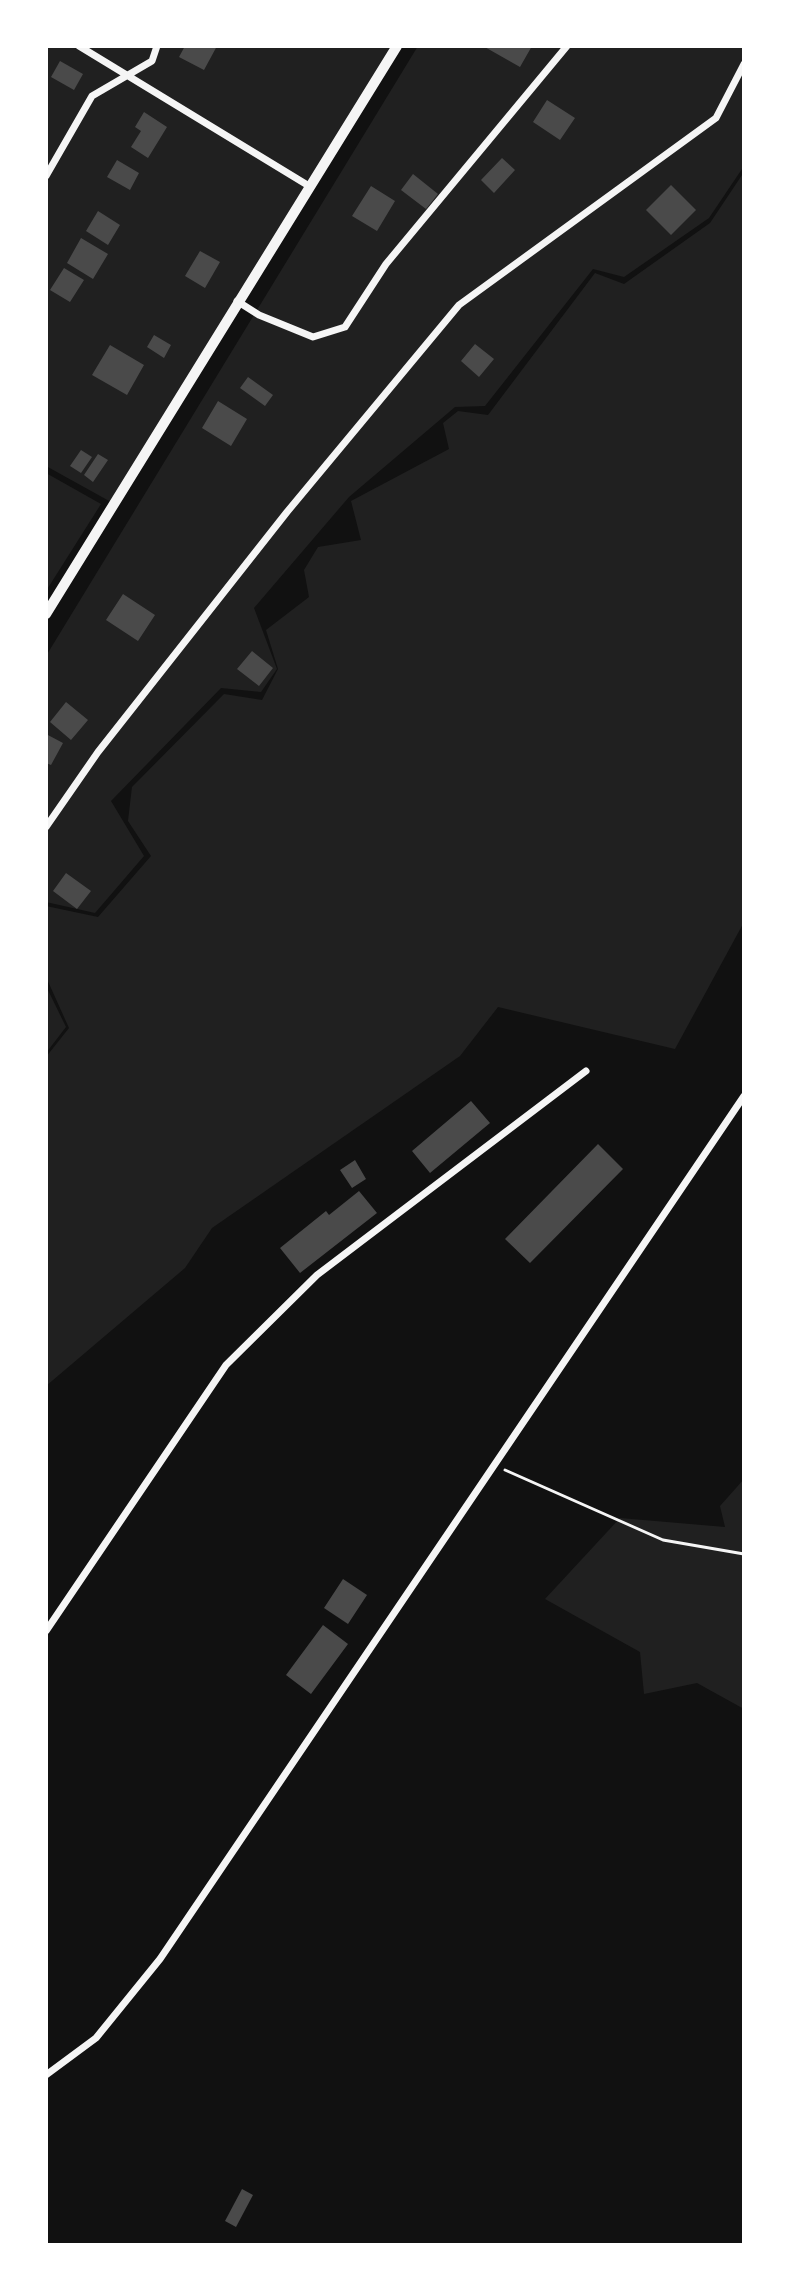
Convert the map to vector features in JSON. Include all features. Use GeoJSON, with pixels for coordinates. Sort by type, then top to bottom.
{"type":"FeatureCollection","features":[{"type":"Feature","properties":{"kind":"main road"},"geometry":{"type":"LineString","coordinates":[[46,614],[397,46]]}},
{"type":"Feature","properties":{"kind":"street"},"geometry":{"type":"LineString","coordinates":[[79,46],[309,186]]}},
{"type":"Feature","properties":{"kind":"street"},"geometry":{"type":"LineString","coordinates":[[46,176],[92,96],[130,77],[152,61],[157,46]]}},
{"type":"Feature","properties":{"kind":"street"},"geometry":{"type":"LineString","coordinates":[[237,301],[259,315],[313,337],[345,327],[395,253],[567,46]]}},
{"type":"Feature","properties":{"kind":"street"},"geometry":{"type":"LineString","coordinates":[[46,827],[98,752],[287,512],[459,305],[716,118],[744,64]]}},
{"type":"Feature","properties":{"kind":"street"},"geometry":{"type":"LineString","coordinates":[[46,1631],[226,1365],[317,1275],[586,1071]]}},
{"type":"Feature","properties":{"kind":"street"},"geometry":{"type":"LineString","coordinates":[[46,2075],[96,2038],[160,1959],[744,1096]]}},
{"type":"Feature","properties":{"kind":"path"},"geometry":{"type":"LineString","coordinates":[[494,1465],[663,1540],[744,1554]]}},
{"type":"Feature","properties":{"kind":"shaded area"},"geometry":{"type":"Polygon","coordinates":[[[46,46],[399,46],[111,502],[46,466],[46,46]]]}},
{"type":"Feature","properties":{"kind":"shaded area"},"geometry":{"type":"Polygon","coordinates":[[[418,46],[744,46],[744,166],[709,218],[624,277],[593,269],[485,406],[455,407],[349,497],[254,608],[277,669],[261,692],[221,688],[111,801],[144,856],[95,913],[46,902],[46,656],[418,46]]]}},
{"type":"Feature","properties":{"kind":"shaded area"},"geometry":{"type":"Polygon","coordinates":[[[744,172],[744,922],[675,1049],[498,1007],[460,1056],[212,1228],[185,1268],[46,1386],[46,1057],[69,1028],[46,977],[46,906],[98,917],[151,856],[128,821],[132,787],[224,694],[262,700],[278,669],[266,630],[309,597],[304,570],[318,547],[361,540],[351,501],[449,449],[443,423],[458,411],[488,415],[595,273],[624,284],[710,223],[744,172]]]}},
{"type":"Feature","properties":{"kind":"shaded area"},"geometry":{"type":"Polygon","coordinates":[[[46,473],[101,504],[46,591],[46,473]]]}},
{"type":"Feature","properties":{"kind":"shaded area"},"geometry":{"type":"Polygon","coordinates":[[[46,986],[66,1027],[46,1053],[46,986]]]}},
{"type":"Feature","properties":{"kind":"shaded area"},"geometry":{"type":"Polygon","coordinates":[[[744,1479],[744,1709],[697,1683],[644,1694],[640,1652],[545,1599],[620,1518],[725,1527],[720,1506],[744,1479]]]}},
{"type":"Feature","properties":{"kind":"building"},"geometry":{"type":"Polygon","coordinates":[[[185,46],[217,46],[204,70],[179,57],[185,46]]]}},
{"type":"Feature","properties":{"kind":"building"},"geometry":{"type":"Polygon","coordinates":[[[483,46],[532,46],[520,67],[483,46]]]}},
{"type":"Feature","properties":{"kind":"building"},"geometry":{"type":"Polygon","coordinates":[[[60,61],[83,74],[74,90],[51,77],[60,61]]]}},
{"type":"Feature","properties":{"kind":"building"},"geometry":{"type":"Polygon","coordinates":[[[547,100],[575,118],[560,140],[533,122],[547,100]]]}},
{"type":"Feature","properties":{"kind":"building"},"geometry":{"type":"Polygon","coordinates":[[[144,112],[167,127],[148,158],[131,147],[141,131],[135,127],[144,112]]]}},
{"type":"Feature","properties":{"kind":"building"},"geometry":{"type":"Polygon","coordinates":[[[502,158],[515,170],[494,193],[481,180],[502,158]]]}},
{"type":"Feature","properties":{"kind":"building"},"geometry":{"type":"Polygon","coordinates":[[[117,160],[139,173],[130,190],[107,177],[117,160]]]}},
{"type":"Feature","properties":{"kind":"building"},"geometry":{"type":"Polygon","coordinates":[[[413,174],[438,194],[426,209],[401,190],[413,174]]]}},
{"type":"Feature","properties":{"kind":"building"},"geometry":{"type":"Polygon","coordinates":[[[671,185],[696,210],[671,235],[646,210],[671,185]]]}},
{"type":"Feature","properties":{"kind":"building"},"geometry":{"type":"Polygon","coordinates":[[[371,186],[395,201],[377,231],[352,216],[371,186]]]}},
{"type":"Feature","properties":{"kind":"building"},"geometry":{"type":"Polygon","coordinates":[[[98,211],[120,225],[108,245],[86,231],[98,211]]]}},
{"type":"Feature","properties":{"kind":"building"},"geometry":{"type":"Polygon","coordinates":[[[81,238],[108,254],[93,279],[67,263],[81,238]]]}},
{"type":"Feature","properties":{"kind":"building"},"geometry":{"type":"Polygon","coordinates":[[[200,251],[220,262],[205,288],[185,276],[200,251]]]}},
{"type":"Feature","properties":{"kind":"building"},"geometry":{"type":"Polygon","coordinates":[[[64,268],[84,280],[70,302],[50,290],[64,268]]]}},
{"type":"Feature","properties":{"kind":"building"},"geometry":{"type":"Polygon","coordinates":[[[154,335],[171,345],[164,358],[147,347],[154,335]]]}},
{"type":"Feature","properties":{"kind":"building"},"geometry":{"type":"Polygon","coordinates":[[[475,344],[494,359],[479,377],[461,361],[475,344]]]}},
{"type":"Feature","properties":{"kind":"building"},"geometry":{"type":"Polygon","coordinates":[[[110,345],[144,365],[127,395],[92,375],[110,345]]]}},
{"type":"Feature","properties":{"kind":"building"},"geometry":{"type":"Polygon","coordinates":[[[248,377],[273,395],[265,406],[240,388],[248,377]]]}},
{"type":"Feature","properties":{"kind":"building"},"geometry":{"type":"Polygon","coordinates":[[[218,401],[247,419],[231,446],[202,428],[218,401]]]}},
{"type":"Feature","properties":{"kind":"building"},"geometry":{"type":"Polygon","coordinates":[[[81,450],[92,457],[81,473],[70,466],[81,450]]]}},
{"type":"Feature","properties":{"kind":"building"},"geometry":{"type":"Polygon","coordinates":[[[98,454],[108,460],[93,482],[84,475],[98,454]]]}},
{"type":"Feature","properties":{"kind":"building"},"geometry":{"type":"Polygon","coordinates":[[[123,594],[155,615],[138,641],[106,620],[123,594]]]}},
{"type":"Feature","properties":{"kind":"building"},"geometry":{"type":"Polygon","coordinates":[[[252,651],[273,668],[259,686],[237,669],[252,651]]]}},
{"type":"Feature","properties":{"kind":"building"},"geometry":{"type":"Polygon","coordinates":[[[66,702],[88,720],[71,740],[50,722],[66,702]]]}},
{"type":"Feature","properties":{"kind":"building"},"geometry":{"type":"Polygon","coordinates":[[[46,734],[63,743],[51,765],[46,763],[46,734]]]}},
{"type":"Feature","properties":{"kind":"building"},"geometry":{"type":"Polygon","coordinates":[[[66,873],[91,891],[77,909],[53,891],[66,873]]]}},
{"type":"Feature","properties":{"kind":"building"},"geometry":{"type":"Polygon","coordinates":[[[471,1101],[490,1123],[430,1173],[412,1151],[471,1101]]]}},
{"type":"Feature","properties":{"kind":"building"},"geometry":{"type":"Polygon","coordinates":[[[598,1144],[623,1169],[530,1263],[505,1239],[598,1144]]]}},
{"type":"Feature","properties":{"kind":"building"},"geometry":{"type":"Polygon","coordinates":[[[355,1160],[366,1179],[352,1188],[340,1170],[355,1160]]]}},
{"type":"Feature","properties":{"kind":"building"},"geometry":{"type":"Polygon","coordinates":[[[359,1191],[377,1213],[300,1273],[280,1248],[326,1211],[329,1215],[359,1191]]]}},
{"type":"Feature","properties":{"kind":"building"},"geometry":{"type":"Polygon","coordinates":[[[343,1579],[367,1595],[348,1624],[324,1608],[343,1579]]]}},
{"type":"Feature","properties":{"kind":"building"},"geometry":{"type":"Polygon","coordinates":[[[323,1625],[348,1644],[311,1694],[286,1675],[323,1625]]]}},
{"type":"Feature","properties":{"kind":"building"},"geometry":{"type":"Polygon","coordinates":[[[242,2189],[253,2195],[236,2227],[225,2221],[242,2189]]]}}]}
